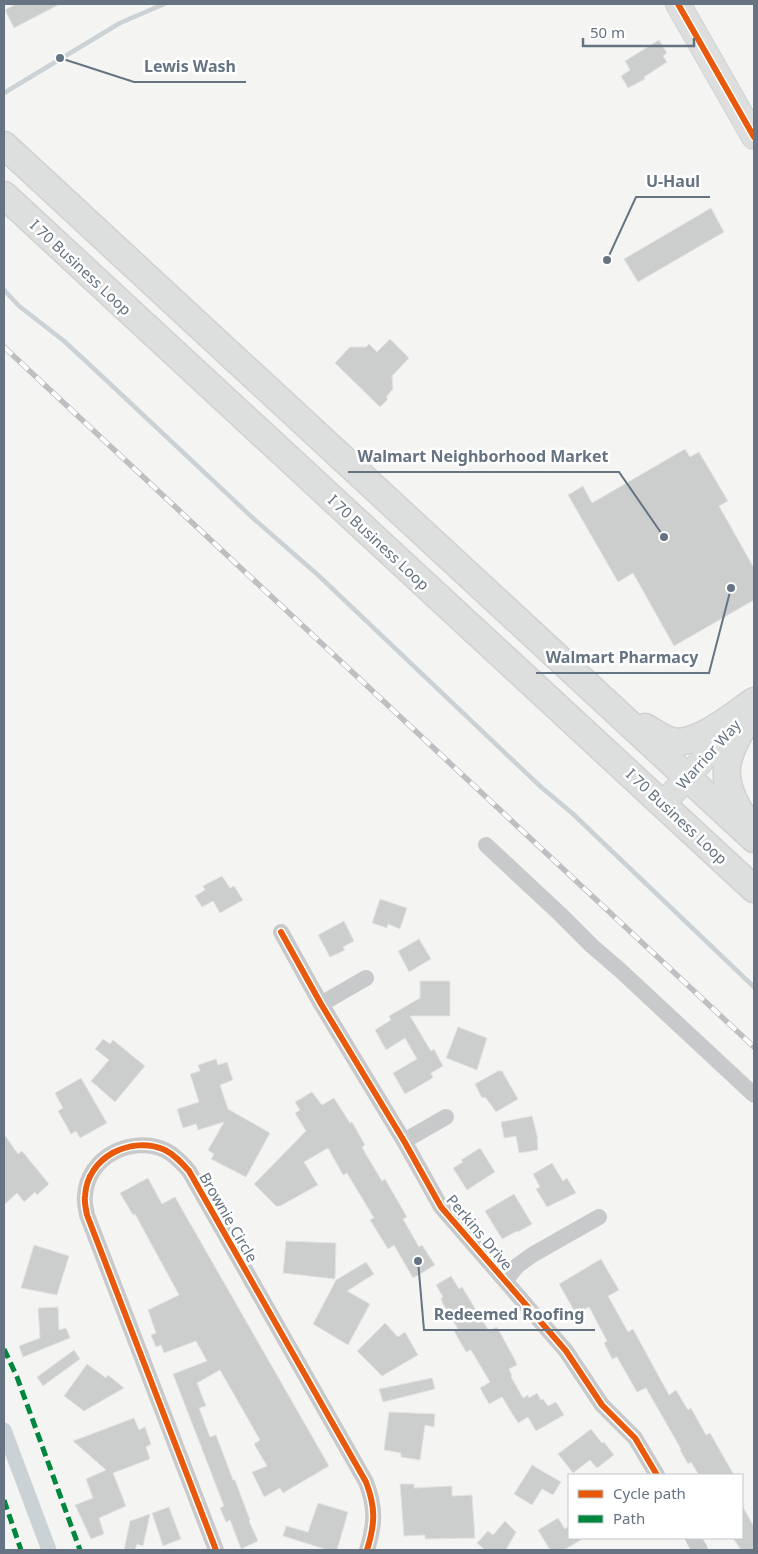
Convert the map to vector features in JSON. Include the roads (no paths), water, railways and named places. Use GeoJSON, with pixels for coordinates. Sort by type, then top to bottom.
{"type":"FeatureCollection","features":[{"type":"Feature","properties":{"kind":"main road"},"geometry":{"type":"LineString","coordinates":[[678,4],[754,137]]}},
{"type":"Feature","properties":{"kind":"main road"},"geometry":{"type":"LineString","coordinates":[[4,145],[754,839]]}},
{"type":"Feature","properties":{"kind":"main road","name":"I 70 Business Loop"},"geometry":{"type":"LineString","coordinates":[[4,195],[754,889]]}},
{"type":"Feature","properties":{"kind":"main road"},"geometry":{"type":"LineString","coordinates":[[572,670],[640,724],[673,741],[683,742],[699,737],[754,702]]}},
{"type":"Feature","properties":{"kind":"main road","name":"Warrior Way"},"geometry":{"type":"LineString","coordinates":[[663,804],[754,702]]}},
{"type":"Feature","properties":{"kind":"main road"},"geometry":{"type":"LineString","coordinates":[[754,709],[733,744],[728,760],[726,781],[734,804],[754,831]]}},
{"type":"Feature","properties":{"kind":"street"},"geometry":{"type":"LineString","coordinates":[[486,845],[592,946],[754,1095]]}},
{"type":"Feature","properties":{"kind":"street","name":"Perkins Drive"},"geometry":{"type":"LineString","coordinates":[[281,932],[321,1004],[404,1141],[441,1207],[566,1351],[602,1405],[635,1438],[656,1474]]}},
{"type":"Feature","properties":{"kind":"street"},"geometry":{"type":"LineString","coordinates":[[321,1004],[366,978]]}},
{"type":"Feature","properties":{"kind":"street"},"geometry":{"type":"LineString","coordinates":[[404,1141],[446,1116]]}},
{"type":"Feature","properties":{"kind":"street","name":"Brownie Circle"},"geometry":{"type":"LineString","coordinates":[[216,1550],[88,1215],[84,1197],[87,1184],[93,1172],[101,1161],[124,1147],[151,1146],[166,1151],[178,1159],[193,1179],[366,1482],[373,1505],[374,1520],[370,1549]]}},
{"type":"Feature","properties":{"kind":"street"},"geometry":{"type":"LineString","coordinates":[[504,1281],[517,1266],[532,1255],[598,1217]]}},
{"type":"Feature","properties":{"kind":"street"},"geometry":{"type":"LineString","coordinates":[[693,1539],[700,1550]]}},
{"type":"Feature","properties":{"kind":"waterway"},"geometry":{"type":"LineString","coordinates":[[4,93],[120,23],[164,4]]}},
{"type":"Feature","properties":{"kind":"waterway"},"geometry":{"type":"LineString","coordinates":[[4,290],[19,306],[64,341],[255,520],[318,575],[754,987]]}},
{"type":"Feature","properties":{"kind":"waterway"},"geometry":{"type":"LineString","coordinates":[[4,1430],[49,1550]]}},
{"type":"Feature","properties":{"kind":"railway"},"geometry":{"type":"LineString","coordinates":[[4,347],[754,1047]]}},
{"type":"Feature","properties":{"kind":"place","name":"Lewis Wash"},"geometry":{"type":"Point","coordinates":[60,58]}},
{"type":"Feature","properties":{"kind":"place","name":"U-Haul"},"geometry":{"type":"Point","coordinates":[607,260]}},
{"type":"Feature","properties":{"kind":"place","name":"Walmart Neighborhood Market"},"geometry":{"type":"Point","coordinates":[664,537]}},
{"type":"Feature","properties":{"kind":"place","name":"Walmart Pharmacy"},"geometry":{"type":"Point","coordinates":[731,588]}},
{"type":"Feature","properties":{"kind":"place","name":"Redeemed Roofing"},"geometry":{"type":"Point","coordinates":[418,1261]}}]}
